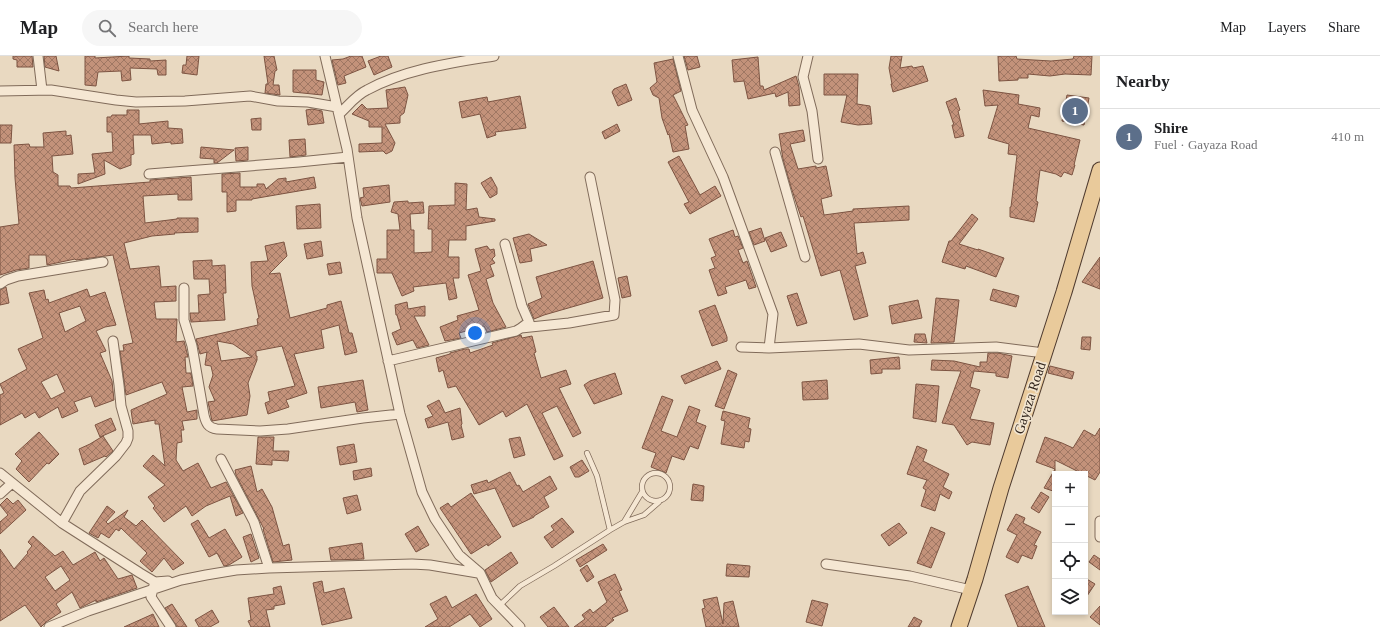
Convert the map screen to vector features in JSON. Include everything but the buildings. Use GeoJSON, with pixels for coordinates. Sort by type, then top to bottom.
{"type":"FeatureCollection","features":[{"type":"Feature","properties":{"kind":"main road","name":"Gayaza Road"},"geometry":{"type":"LineString","coordinates":[[959,627],[1100,170]]}},
{"type":"Feature","properties":{"kind":"street"},"geometry":{"type":"LineString","coordinates":[[38,56],[42,90]]}},
{"type":"Feature","properties":{"kind":"street"},"geometry":{"type":"LineString","coordinates":[[325,56],[348,157],[357,218],[388,361],[415,470],[428,506],[458,555],[480,573],[492,598],[520,627]]}},
{"type":"Feature","properties":{"kind":"street"},"geometry":{"type":"LineString","coordinates":[[338,110],[366,90],[410,73],[436,66],[494,56]]}},
{"type":"Feature","properties":{"kind":"street"},"geometry":{"type":"LineString","coordinates":[[678,56],[692,110],[723,177],[773,314],[769,348]]}},
{"type":"Feature","properties":{"kind":"street"},"geometry":{"type":"LineString","coordinates":[[808,56],[803,77],[812,112],[818,159]]}},
{"type":"Feature","properties":{"kind":"street"},"geometry":{"type":"LineString","coordinates":[[0,91],[51,90],[136,102],[186,101],[250,96],[278,101],[308,102],[338,110]]}},
{"type":"Feature","properties":{"kind":"street"},"geometry":{"type":"LineString","coordinates":[[775,152],[805,257]]}},
{"type":"Feature","properties":{"kind":"street"},"geometry":{"type":"LineString","coordinates":[[149,174],[348,157]]}},
{"type":"Feature","properties":{"kind":"street"},"geometry":{"type":"LineString","coordinates":[[388,361],[521,328],[569,324],[614,315],[615,300],[590,178]]}},
{"type":"Feature","properties":{"kind":"street"},"geometry":{"type":"LineString","coordinates":[[505,244],[522,306],[529,322],[521,328]]}},
{"type":"Feature","properties":{"kind":"street"},"geometry":{"type":"LineString","coordinates":[[0,284],[6,280],[18,276],[103,262]]}},
{"type":"Feature","properties":{"kind":"street"},"geometry":{"type":"LineString","coordinates":[[184,288],[184,320],[192,346],[205,421],[211,428],[260,431],[288,429],[400,414]]}},
{"type":"Feature","properties":{"kind":"street"},"geometry":{"type":"LineString","coordinates":[[62,523],[86,483],[105,468],[126,443],[128,438],[128,431],[120,406],[119,385],[113,341]]}},
{"type":"Feature","properties":{"kind":"street"},"geometry":{"type":"LineString","coordinates":[[741,347],[769,348],[859,344],[909,350],[996,347],[1044,353]]}},
{"type":"Feature","properties":{"kind":"street"},"geometry":{"type":"LineString","coordinates":[[221,458],[254,522],[269,568]]}},
{"type":"Feature","properties":{"kind":"street"},"geometry":{"type":"LineString","coordinates":[[0,473],[62,523],[140,573],[154,585]]}},
{"type":"Feature","properties":{"kind":"street"},"geometry":{"type":"LineString","coordinates":[[0,494],[12,483]]}},
{"type":"Feature","properties":{"kind":"street"},"geometry":{"type":"LineString","coordinates":[[1100,522],[1100,537]]}},
{"type":"Feature","properties":{"kind":"street"},"geometry":{"type":"LineString","coordinates":[[49,627],[154,585],[236,570],[412,564],[437,566],[480,573]]}},
{"type":"Feature","properties":{"kind":"street"},"geometry":{"type":"LineString","coordinates":[[826,564],[910,576],[971,590]]}},
{"type":"Feature","properties":{"kind":"street"},"geometry":{"type":"LineString","coordinates":[[154,585],[151,597],[171,627]]}},
{"type":"Feature","properties":{"kind":"lane"},"geometry":{"type":"LineString","coordinates":[[587,453],[597,476],[610,530]]}},
{"type":"Feature","properties":{"kind":"lane"},"geometry":{"type":"LineString","coordinates":[[499,606],[520,586],[610,530],[624,522],[644,515],[668,496],[671,487],[668,477],[659,472],[648,474],[642,482],[642,492],[624,522]]}},
{"type":"Feature","properties":{"kind":"lane"},"geometry":{"type":"LineString","coordinates":[[642,492],[649,500],[659,502]]}},
{"type":"Feature","properties":{"kind":"place","name":"Shire"},"geometry":{"type":"Point","coordinates":[1075,111]}}]}
